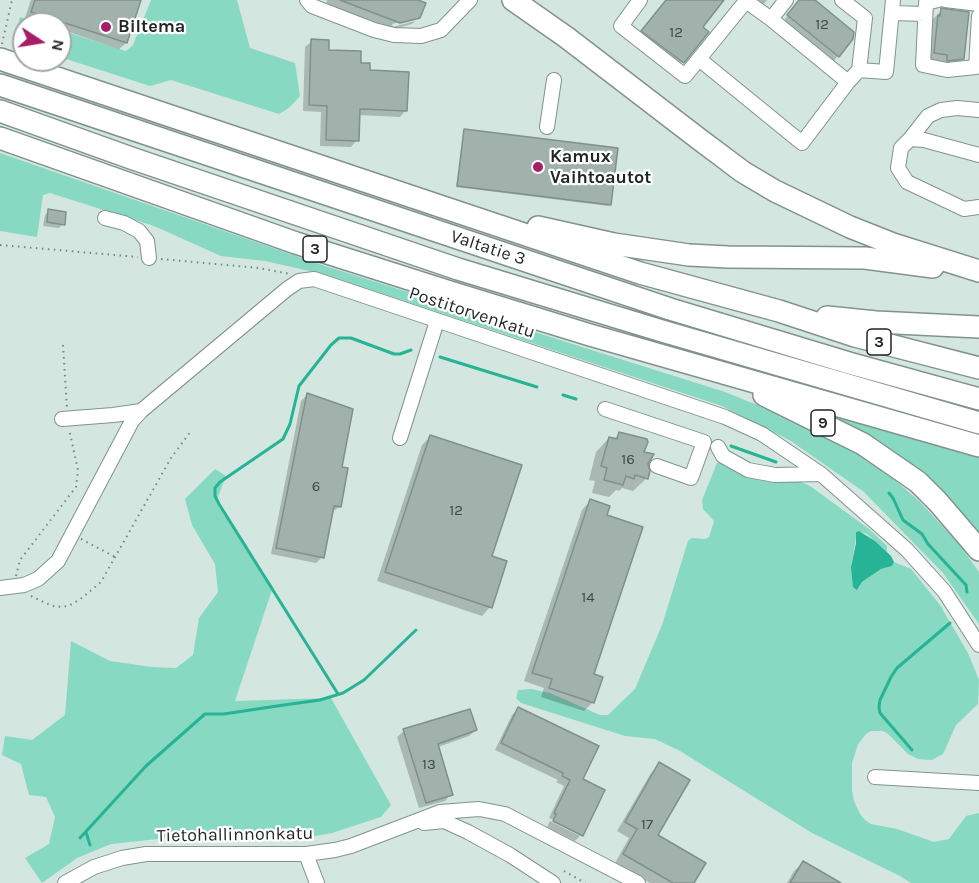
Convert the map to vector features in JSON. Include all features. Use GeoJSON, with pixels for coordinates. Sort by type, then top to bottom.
{"type":"FeatureCollection","features":[{"type":"Feature","properties":{"kind":"highway"},"geometry":{"type":"LineString","coordinates":[[513,0],[566,37],[734,165],[775,191],[814,212],[882,240],[979,271]]}},
{"type":"Feature","properties":{"kind":"highway","name":"3"},"geometry":{"type":"LineString","coordinates":[[4,59],[640,273],[779,311],[855,336],[979,368]]}},
{"type":"Feature","properties":{"kind":"highway","name":"Valtatie 3"},"geometry":{"type":"LineString","coordinates":[[4,87],[670,309],[979,399]]}},
{"type":"Feature","properties":{"kind":"highway","name":"Valtatie 3"},"geometry":{"type":"LineString","coordinates":[[2,111],[131,158],[458,269],[979,423]]}},
{"type":"Feature","properties":{"kind":"highway","name":"3"},"geometry":{"type":"LineString","coordinates":[[0,138],[296,243],[580,332],[979,446]]}},
{"type":"Feature","properties":{"kind":"highway"},"geometry":{"type":"LineString","coordinates":[[473,217],[498,218],[653,251],[728,257],[865,258],[933,267],[979,279]]}},
{"type":"Feature","properties":{"kind":"highway"},"geometry":{"type":"LineString","coordinates":[[779,311],[803,312],[836,319],[979,327]]}},
{"type":"Feature","properties":{"kind":"highway","name":"9"},"geometry":{"type":"LineString","coordinates":[[634,347],[677,365],[766,396],[863,444],[918,482],[979,550]]}},
{"type":"Feature","properties":{"kind":"street"},"geometry":{"type":"LineString","coordinates":[[446,25],[457,0]]}},
{"type":"Feature","properties":{"kind":"street"},"geometry":{"type":"LineString","coordinates":[[309,3],[374,30],[394,35],[421,36],[441,30],[470,0]]}},
{"type":"Feature","properties":{"kind":"street"},"geometry":{"type":"LineString","coordinates":[[640,0],[621,26],[685,76],[746,1],[848,82]]}},
{"type":"Feature","properties":{"kind":"street"},"geometry":{"type":"LineString","coordinates":[[771,19],[786,0]]}},
{"type":"Feature","properties":{"kind":"street"},"geometry":{"type":"LineString","coordinates":[[699,59],[802,143],[859,70],[865,18],[842,0]]}},
{"type":"Feature","properties":{"kind":"street"},"geometry":{"type":"LineString","coordinates":[[938,0],[926,3],[923,65],[947,70],[978,68],[979,16]]}},
{"type":"Feature","properties":{"kind":"street"},"geometry":{"type":"LineString","coordinates":[[945,0],[979,4]]}},
{"type":"Feature","properties":{"kind":"street"},"geometry":{"type":"LineString","coordinates":[[859,70],[886,72],[892,6],[925,14]]}},
{"type":"Feature","properties":{"kind":"street"},"geometry":{"type":"LineString","coordinates":[[547,127],[554,80]]}},
{"type":"Feature","properties":{"kind":"street"},"geometry":{"type":"LineString","coordinates":[[979,110],[957,108],[941,110],[928,116],[901,148],[898,168],[907,182],[964,209],[979,207]]}},
{"type":"Feature","properties":{"kind":"street"},"geometry":{"type":"LineString","coordinates":[[910,139],[924,140],[979,155]]}},
{"type":"Feature","properties":{"kind":"street"},"geometry":{"type":"LineString","coordinates":[[105,218],[124,223],[139,231],[147,241],[149,258]]}},
{"type":"Feature","properties":{"kind":"street","name":"Postitorvenkatu"},"geometry":{"type":"LineString","coordinates":[[0,588],[15,587],[31,582],[45,574],[58,561],[132,421],[141,411],[287,289],[304,280],[318,280],[725,417],[762,434],[821,474],[869,514],[926,569],[955,606],[979,645]]}},
{"type":"Feature","properties":{"kind":"street"},"geometry":{"type":"LineString","coordinates":[[400,438],[437,321]]}},
{"type":"Feature","properties":{"kind":"street"},"geometry":{"type":"LineString","coordinates":[[605,409],[704,442],[691,478],[657,466]]}},
{"type":"Feature","properties":{"kind":"street"},"geometry":{"type":"LineString","coordinates":[[65,418],[141,411]]}},
{"type":"Feature","properties":{"kind":"street"},"geometry":{"type":"LineString","coordinates":[[718,447],[723,456],[748,470],[775,475],[821,474]]}},
{"type":"Feature","properties":{"kind":"street"},"geometry":{"type":"LineString","coordinates":[[875,777],[979,783]]}},
{"type":"Feature","properties":{"kind":"street","name":"Tietohallinnonkatu"},"geometry":{"type":"LineString","coordinates":[[65,883],[94,867],[122,858],[146,854],[306,854],[351,846],[440,812],[479,809],[505,814],[638,883]]}},
{"type":"Feature","properties":{"kind":"street"},"geometry":{"type":"LineString","coordinates":[[407,824],[444,821],[510,855],[553,883]]}},
{"type":"Feature","properties":{"kind":"street"},"geometry":{"type":"LineString","coordinates":[[306,854],[317,883]]}},
{"type":"Feature","properties":{"kind":"path"},"geometry":{"type":"LineString","coordinates":[[4,59],[12,0]]}},
{"type":"Feature","properties":{"kind":"path"},"geometry":{"type":"LineString","coordinates":[[63,345],[65,418],[78,470],[76,488],[20,560],[16,571],[15,587],[46,604],[57,607],[70,605],[91,591],[101,582],[171,458],[191,431]]}},
{"type":"Feature","properties":{"kind":"path"},"geometry":{"type":"LineString","coordinates":[[73,535],[115,557]]}},
{"type":"Feature","properties":{"kind":"path"},"geometry":{"type":"LineString","coordinates":[[564,871],[585,883]]}},
{"type":"Feature","properties":{"kind":"shaded area"},"geometry":{"type":"Polygon","coordinates":[[[151,0],[237,0],[250,48],[295,63],[300,96],[289,108],[279,114],[171,80],[150,86],[72,61],[72,34],[126,51],[133,45],[151,0]]]}},
{"type":"Feature","properties":{"kind":"shaded area"},"geometry":{"type":"Polygon","coordinates":[[[0,153],[322,265],[725,392],[816,429],[883,470],[919,501],[959,544],[979,572],[979,624],[943,573],[864,492],[791,441],[722,406],[323,274],[265,261],[221,256],[154,226],[50,193],[43,195],[37,237],[0,231],[0,153]]]}},
{"type":"Feature","properties":{"kind":"shaded area"},"geometry":{"type":"Polygon","coordinates":[[[828,411],[979,456],[979,544],[826,418],[828,411]]]}},
{"type":"Feature","properties":{"kind":"shaded area"},"geometry":{"type":"Polygon","coordinates":[[[717,463],[751,476],[801,482],[810,486],[869,529],[887,546],[887,552],[867,534],[857,531],[851,567],[858,589],[862,582],[881,569],[892,566],[894,562],[911,569],[940,605],[968,653],[979,680],[978,704],[956,725],[943,754],[932,760],[918,759],[908,754],[887,733],[882,731],[871,731],[866,734],[858,744],[852,763],[852,790],[860,814],[871,824],[897,829],[934,842],[949,839],[966,816],[979,813],[979,883],[911,883],[812,833],[680,751],[655,739],[625,736],[521,703],[516,698],[518,690],[531,689],[550,693],[600,715],[608,715],[635,689],[662,625],[688,541],[692,538],[709,537],[714,521],[703,509],[702,500],[717,463]]]}},
{"type":"Feature","properties":{"kind":"shaded area"},"geometry":{"type":"Polygon","coordinates":[[[215,469],[226,476],[216,502],[273,587],[235,701],[331,698],[391,805],[381,817],[332,833],[292,840],[236,837],[167,838],[111,844],[77,858],[42,883],[25,858],[49,844],[55,817],[46,797],[29,795],[21,764],[2,755],[5,736],[32,740],[65,715],[71,641],[110,661],[152,667],[176,668],[193,655],[199,618],[218,592],[215,564],[192,525],[185,499],[215,469]]]}},
{"type":"Feature","properties":{"kind":"shaded area"},"geometry":{"type":"Polygon","coordinates":[[[859,531],[875,541],[891,556],[894,562],[892,566],[881,569],[862,582],[857,590],[853,587],[851,567],[856,532],[859,531]]]}},
{"type":"Feature","properties":{"kind":"building","name":"Biltema"},"geometry":{"type":"Polygon","coordinates":[[[35,0],[141,0],[127,43],[72,25],[72,12],[31,12],[35,0]]]}},
{"type":"Feature","properties":{"kind":"building"},"geometry":{"type":"Polygon","coordinates":[[[340,0],[418,0],[426,3],[420,18],[400,23],[340,0]]]}},
{"type":"Feature","properties":{"kind":"building"},"geometry":{"type":"Polygon","coordinates":[[[666,0],[724,0],[703,27],[709,32],[684,63],[641,31],[666,0]]]}},
{"type":"Feature","properties":{"kind":"building"},"geometry":{"type":"Polygon","coordinates":[[[799,0],[815,0],[854,32],[853,39],[839,57],[787,15],[799,0]]]}},
{"type":"Feature","properties":{"kind":"building"},"geometry":{"type":"Polygon","coordinates":[[[941,8],[969,12],[964,59],[947,61],[947,55],[934,53],[938,15],[940,16],[941,8]]]}},
{"type":"Feature","properties":{"kind":"building"},"geometry":{"type":"Polygon","coordinates":[[[311,39],[329,40],[329,50],[361,51],[361,63],[370,63],[370,70],[409,72],[407,111],[360,109],[359,141],[326,140],[327,106],[309,105],[311,39]]]}},
{"type":"Feature","properties":{"kind":"building","name":"Kamux Vaihtoautot"},"geometry":{"type":"Polygon","coordinates":[[[464,129],[618,148],[611,205],[457,186],[464,129]]]}},
{"type":"Feature","properties":{"kind":"building"},"geometry":{"type":"Polygon","coordinates":[[[48,209],[66,212],[65,225],[47,222],[48,209]]]}},
{"type":"Feature","properties":{"kind":"building"},"geometry":{"type":"Polygon","coordinates":[[[307,393],[353,409],[342,467],[348,468],[341,507],[334,506],[324,558],[276,548],[307,393]]]}},
{"type":"Feature","properties":{"kind":"building"},"geometry":{"type":"Polygon","coordinates":[[[619,432],[647,439],[644,452],[654,454],[648,464],[650,471],[648,479],[635,475],[634,479],[626,476],[623,485],[604,480],[607,468],[601,466],[609,437],[617,439],[619,432]]]}},
{"type":"Feature","properties":{"kind":"building"},"geometry":{"type":"Polygon","coordinates":[[[430,435],[522,465],[492,556],[507,561],[492,608],[385,572],[430,435]]]}},
{"type":"Feature","properties":{"kind":"building"},"geometry":{"type":"Polygon","coordinates":[[[590,499],[610,506],[607,515],[643,527],[594,674],[603,677],[594,703],[549,688],[552,679],[532,673],[590,499]]]}},
{"type":"Feature","properties":{"kind":"building"},"geometry":{"type":"Polygon","coordinates":[[[518,707],[599,746],[583,779],[605,790],[583,836],[553,821],[556,814],[554,813],[570,780],[562,776],[563,773],[501,743],[518,707]]]}},
{"type":"Feature","properties":{"kind":"building"},"geometry":{"type":"Polygon","coordinates":[[[470,709],[477,730],[438,744],[453,795],[426,803],[403,729],[470,709]]]}},
{"type":"Feature","properties":{"kind":"building"},"geometry":{"type":"Polygon","coordinates":[[[659,762],[690,780],[658,835],[706,863],[694,883],[673,883],[623,854],[637,829],[625,822],[659,762]]]}},
{"type":"Feature","properties":{"kind":"building"},"geometry":{"type":"Polygon","coordinates":[[[803,861],[841,883],[790,883],[803,861]]]}},
{"type":"Feature","properties":{"kind":"waterway"},"geometry":{"type":"LineString","coordinates":[[338,694],[219,504],[215,496],[215,488],[220,482],[283,439],[290,424],[299,386],[339,338],[351,338],[394,354],[411,350]]}},
{"type":"Feature","properties":{"kind":"waterway"},"geometry":{"type":"LineString","coordinates":[[440,357],[537,387]]}},
{"type":"Feature","properties":{"kind":"waterway"},"geometry":{"type":"LineString","coordinates":[[563,395],[576,399]]}},
{"type":"Feature","properties":{"kind":"waterway"},"geometry":{"type":"LineString","coordinates":[[731,446],[776,462]]}},
{"type":"Feature","properties":{"kind":"waterway"},"geometry":{"type":"LineString","coordinates":[[889,493],[903,520],[922,534],[928,544],[966,585],[967,592]]}},
{"type":"Feature","properties":{"kind":"waterway"},"geometry":{"type":"LineString","coordinates":[[912,750],[880,713],[880,700],[897,668],[950,623]]}},
{"type":"Feature","properties":{"kind":"waterway"},"geometry":{"type":"LineString","coordinates":[[80,838],[146,766],[205,714],[224,714],[320,700],[343,693],[364,680],[416,630]]}},
{"type":"Feature","properties":{"kind":"waterway"},"geometry":{"type":"LineString","coordinates":[[86,832],[90,845]]}},
{"type":"Feature","properties":{"kind":"place","name":"Biltema"},"geometry":{"type":"Point","coordinates":[106,27]}},
{"type":"Feature","properties":{"kind":"place","name":"Kamux Vaihtoautot"},"geometry":{"type":"Point","coordinates":[538,167]}}]}
